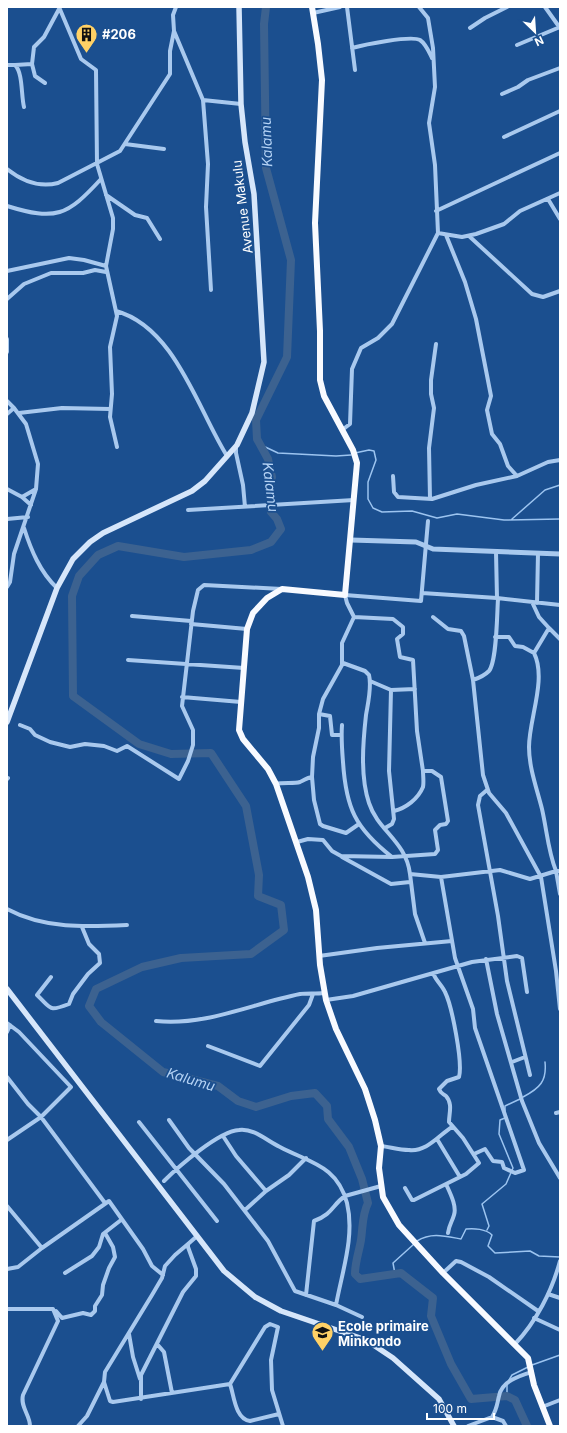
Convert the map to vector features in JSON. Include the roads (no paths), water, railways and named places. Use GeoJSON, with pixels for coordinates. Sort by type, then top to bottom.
{"type":"FeatureCollection","features":[{"type":"Feature","properties":{"kind":"highway"},"geometry":{"type":"LineString","coordinates":[[312,10],[322,80],[315,223],[320,331],[320,380],[324,396],[356,458],[351,540],[345,595],[282,589],[267,598],[253,613],[247,629],[240,735],[268,769],[276,784],[297,842],[314,899],[324,993],[336,1029],[365,1089],[381,1146],[381,1186],[383,1197],[393,1217],[411,1239],[443,1273],[524,1353],[531,1367],[534,1385],[550,1426]]}},
{"type":"Feature","properties":{"kind":"main road","name":"Avenue Makulu"},"geometry":{"type":"LineString","coordinates":[[8,719],[57,588],[73,559],[90,542],[103,533],[192,491],[205,481],[237,444],[254,406],[264,356],[254,194],[245,142],[241,104],[239,7]]}},
{"type":"Feature","properties":{"kind":"main road"},"geometry":{"type":"LineString","coordinates":[[7,989],[196,1237],[224,1271],[255,1297],[281,1311],[366,1340],[393,1358],[440,1399],[454,1426]]}},
{"type":"Feature","properties":{"kind":"street"},"geometry":{"type":"LineString","coordinates":[[7,169],[29,182],[39,185],[51,185],[117,154],[170,74],[170,51],[174,31],[173,15],[176,7]]}},
{"type":"Feature","properties":{"kind":"street"},"geometry":{"type":"LineString","coordinates":[[312,10],[340,7]]}},
{"type":"Feature","properties":{"kind":"street"},"geometry":{"type":"LineString","coordinates":[[347,7],[355,70]]}},
{"type":"Feature","properties":{"kind":"street"},"geometry":{"type":"LineString","coordinates":[[342,430],[350,424],[352,369],[361,348],[378,338],[392,324],[438,233],[435,165],[429,123],[435,94],[434,60],[428,18],[419,7]]}},
{"type":"Feature","properties":{"kind":"street"},"geometry":{"type":"LineString","coordinates":[[470,28],[485,18],[507,7]]}},
{"type":"Feature","properties":{"kind":"street"},"geometry":{"type":"LineString","coordinates":[[517,45],[560,27],[545,7]]}},
{"type":"Feature","properties":{"kind":"street"},"geometry":{"type":"LineString","coordinates":[[46,83],[35,76],[32,64],[34,47],[44,37],[59,8]]}},
{"type":"Feature","properties":{"kind":"street"},"geometry":{"type":"LineString","coordinates":[[59,8],[81,59],[96,70],[97,164],[113,218],[113,229],[106,272],[117,319],[110,347],[112,394],[110,423],[116,447]]}},
{"type":"Feature","properties":{"kind":"street"},"geometry":{"type":"LineString","coordinates":[[174,31],[203,100],[208,164],[206,207],[211,290]]}},
{"type":"Feature","properties":{"kind":"street"},"geometry":{"type":"LineString","coordinates":[[352,48],[378,42],[416,39],[424,44],[434,60]]}},
{"type":"Feature","properties":{"kind":"street"},"geometry":{"type":"LineString","coordinates":[[15,64],[20,72],[24,107]]}},
{"type":"Feature","properties":{"kind":"street"},"geometry":{"type":"LineString","coordinates":[[7,65],[32,64]]}},
{"type":"Feature","properties":{"kind":"street"},"geometry":{"type":"LineString","coordinates":[[502,94],[518,88],[528,80],[560,68]]}},
{"type":"Feature","properties":{"kind":"street"},"geometry":{"type":"LineString","coordinates":[[203,100],[241,104]]}},
{"type":"Feature","properties":{"kind":"street"},"geometry":{"type":"LineString","coordinates":[[504,137],[560,111]]}},
{"type":"Feature","properties":{"kind":"street"},"geometry":{"type":"LineString","coordinates":[[125,144],[164,149]]}},
{"type":"Feature","properties":{"kind":"street"},"geometry":{"type":"LineString","coordinates":[[436,211],[560,153]]}},
{"type":"Feature","properties":{"kind":"street"},"geometry":{"type":"LineString","coordinates":[[7,206],[41,215],[61,212],[78,203],[101,179]]}},
{"type":"Feature","properties":{"kind":"street"},"geometry":{"type":"LineString","coordinates":[[438,233],[446,235],[469,236],[504,224],[520,211],[560,194]]}},
{"type":"Feature","properties":{"kind":"street"},"geometry":{"type":"LineString","coordinates":[[106,195],[136,215],[147,218],[160,239]]}},
{"type":"Feature","properties":{"kind":"street"},"geometry":{"type":"LineString","coordinates":[[548,198],[560,219]]}},
{"type":"Feature","properties":{"kind":"street"},"geometry":{"type":"LineString","coordinates":[[446,235],[465,282],[476,319],[491,396],[487,410],[493,437],[501,448],[508,466],[518,476]]}},
{"type":"Feature","properties":{"kind":"street"},"geometry":{"type":"LineString","coordinates":[[469,236],[532,294],[543,297],[560,291]]}},
{"type":"Feature","properties":{"kind":"street"},"geometry":{"type":"LineString","coordinates":[[7,271],[69,258],[84,260],[106,266]]}},
{"type":"Feature","properties":{"kind":"street"},"geometry":{"type":"LineString","coordinates":[[7,300],[24,284],[51,273],[84,273],[95,270],[106,272]]}},
{"type":"Feature","properties":{"kind":"street"},"geometry":{"type":"LineString","coordinates":[[116,311],[142,324],[159,339],[166,348],[190,386],[227,456]]}},
{"type":"Feature","properties":{"kind":"street"},"geometry":{"type":"LineString","coordinates":[[7,339],[7,352]]}},
{"type":"Feature","properties":{"kind":"street"},"geometry":{"type":"LineString","coordinates":[[430,499],[430,448],[434,408],[431,394],[431,380],[436,344]]}},
{"type":"Feature","properties":{"kind":"street"},"geometry":{"type":"LineString","coordinates":[[7,401],[19,413],[26,424],[37,458],[36,489],[17,546],[10,582],[7,587]]}},
{"type":"Feature","properties":{"kind":"street"},"geometry":{"type":"LineString","coordinates":[[7,414],[14,408]]}},
{"type":"Feature","properties":{"kind":"street"},"geometry":{"type":"LineString","coordinates":[[19,413],[62,408],[110,409]]}},
{"type":"Feature","properties":{"kind":"street"},"geometry":{"type":"LineString","coordinates":[[237,444],[236,452],[243,485],[245,506]]}},
{"type":"Feature","properties":{"kind":"street"},"geometry":{"type":"LineString","coordinates":[[393,476],[394,492],[398,497],[430,499],[476,485],[518,476],[548,462],[560,460]]}},
{"type":"Feature","properties":{"kind":"street"},"geometry":{"type":"LineString","coordinates":[[7,489],[22,497],[31,505]]}},
{"type":"Feature","properties":{"kind":"street"},"geometry":{"type":"LineString","coordinates":[[22,497],[36,489]]}},
{"type":"Feature","properties":{"kind":"street"},"geometry":{"type":"LineString","coordinates":[[188,510],[354,500]]}},
{"type":"Feature","properties":{"kind":"street"},"geometry":{"type":"LineString","coordinates":[[7,519],[28,516]]}},
{"type":"Feature","properties":{"kind":"street"},"geometry":{"type":"LineString","coordinates":[[359,824],[346,833],[338,832],[321,825],[314,800],[312,777],[314,752],[319,728],[319,714],[324,699],[343,663],[342,643],[354,617],[353,612],[346,603],[345,595],[419,602],[422,600],[428,521]]}},
{"type":"Feature","properties":{"kind":"street"},"geometry":{"type":"LineString","coordinates":[[24,528],[31,548],[44,576],[57,588]]}},
{"type":"Feature","properties":{"kind":"street"},"geometry":{"type":"LineString","coordinates":[[351,540],[416,542],[433,549],[560,554]]}},
{"type":"Feature","properties":{"kind":"street"},"geometry":{"type":"LineString","coordinates":[[473,680],[482,676],[490,668],[495,637],[497,598],[496,552]]}},
{"type":"Feature","properties":{"kind":"street"},"geometry":{"type":"LineString","coordinates":[[538,553],[534,602],[539,617],[560,639]]}},
{"type":"Feature","properties":{"kind":"street"},"geometry":{"type":"LineString","coordinates":[[20,725],[30,728],[35,735],[47,741],[70,747],[85,744],[104,746],[117,751],[127,746],[179,779],[188,761],[193,745],[194,732],[182,708],[182,697],[191,622],[198,590],[204,585],[282,589]]}},
{"type":"Feature","properties":{"kind":"street"},"geometry":{"type":"LineString","coordinates":[[422,593],[497,598],[560,605]]}},
{"type":"Feature","properties":{"kind":"street"},"geometry":{"type":"LineString","coordinates":[[132,616],[247,629]]}},
{"type":"Feature","properties":{"kind":"street"},"geometry":{"type":"LineString","coordinates":[[354,617],[393,619],[403,627],[403,634],[397,639],[399,656],[413,660],[417,731],[423,771],[423,784],[419,792],[405,807],[394,811]]}},
{"type":"Feature","properties":{"kind":"street"},"geometry":{"type":"LineString","coordinates":[[433,617],[448,629],[461,631],[468,653],[473,680],[483,775],[487,790],[506,814],[541,877],[556,971],[560,1009]]}},
{"type":"Feature","properties":{"kind":"street"},"geometry":{"type":"LineString","coordinates":[[534,653],[550,628]]}},
{"type":"Feature","properties":{"kind":"street"},"geometry":{"type":"LineString","coordinates":[[495,637],[509,637],[515,646],[523,646],[534,653],[537,661],[537,696],[530,728],[530,765],[545,825],[549,853],[558,871],[560,894]]}},
{"type":"Feature","properties":{"kind":"street"},"geometry":{"type":"LineString","coordinates":[[128,660],[244,668]]}},
{"type":"Feature","properties":{"kind":"street"},"geometry":{"type":"LineString","coordinates":[[343,663],[365,671],[369,675],[370,681],[364,743],[366,789],[373,813],[401,847],[405,857],[410,874],[415,914],[425,943]]}},
{"type":"Feature","properties":{"kind":"street"},"geometry":{"type":"LineString","coordinates":[[370,681],[391,690],[415,689]]}},
{"type":"Feature","properties":{"kind":"street"},"geometry":{"type":"LineString","coordinates":[[385,828],[394,822],[389,771],[391,690]]}},
{"type":"Feature","properties":{"kind":"street"},"geometry":{"type":"LineString","coordinates":[[182,697],[241,702]]}},
{"type":"Feature","properties":{"kind":"street"},"geometry":{"type":"LineString","coordinates":[[319,714],[330,716],[332,735],[341,735]]}},
{"type":"Feature","properties":{"kind":"street"},"geometry":{"type":"LineString","coordinates":[[342,725],[341,752],[349,804],[359,824],[375,843],[392,857]]}},
{"type":"Feature","properties":{"kind":"street"},"geometry":{"type":"LineString","coordinates":[[341,856],[405,857],[436,853],[438,850],[436,830],[440,825],[446,824],[448,821],[441,777],[432,771],[423,771]]}},
{"type":"Feature","properties":{"kind":"street"},"geometry":{"type":"LineString","coordinates":[[276,784],[300,782],[305,778],[312,777]]}},
{"type":"Feature","properties":{"kind":"street"},"geometry":{"type":"LineString","coordinates":[[487,790],[480,796],[478,805],[509,987],[530,1075]]}},
{"type":"Feature","properties":{"kind":"street"},"geometry":{"type":"LineString","coordinates":[[297,842],[308,839],[323,840],[332,851],[391,884],[410,882]]}},
{"type":"Feature","properties":{"kind":"street"},"geometry":{"type":"LineString","coordinates":[[410,874],[441,878],[490,870],[503,871],[527,879],[541,877],[558,871]]}},
{"type":"Feature","properties":{"kind":"street"},"geometry":{"type":"LineString","coordinates":[[441,878],[452,941],[458,966],[473,1009],[475,1028],[517,1153],[524,1168],[523,1171],[513,1173],[504,1168],[502,1162],[492,1162],[485,1149],[474,1154]]}},
{"type":"Feature","properties":{"kind":"street"},"geometry":{"type":"LineString","coordinates":[[7,909],[17,914],[43,922],[82,927],[127,925]]}},
{"type":"Feature","properties":{"kind":"street"},"geometry":{"type":"LineString","coordinates":[[51,977],[37,995],[50,1009],[69,1004],[73,994],[88,974],[100,963],[99,954],[89,944],[82,927]]}},
{"type":"Feature","properties":{"kind":"street"},"geometry":{"type":"LineString","coordinates":[[319,956],[452,941]]}},
{"type":"Feature","properties":{"kind":"street"},"geometry":{"type":"LineString","coordinates":[[326,1000],[353,996],[458,966],[486,960],[517,956],[522,958],[527,992]]}},
{"type":"Feature","properties":{"kind":"street"},"geometry":{"type":"LineString","coordinates":[[486,960],[497,1014],[522,1101],[539,1142],[560,1178]]}},
{"type":"Feature","properties":{"kind":"street"},"geometry":{"type":"LineString","coordinates":[[405,1188],[412,1200],[414,1200],[460,1177],[478,1164],[474,1154],[463,1138],[452,1127],[449,1120],[451,1108],[446,1096],[440,1092],[439,1089],[447,1081],[459,1077],[460,1063],[452,1018],[445,992],[436,980],[433,973]]}},
{"type":"Feature","properties":{"kind":"street"},"geometry":{"type":"LineString","coordinates":[[156,1021],[179,1022],[214,1017],[301,994],[324,993]]}},
{"type":"Feature","properties":{"kind":"street"},"geometry":{"type":"LineString","coordinates":[[208,1046],[258,1066],[262,1065],[309,1005],[313,994]]}},
{"type":"Feature","properties":{"kind":"street"},"geometry":{"type":"LineString","coordinates":[[7,1032],[8,1024]]}},
{"type":"Feature","properties":{"kind":"street"},"geometry":{"type":"LineString","coordinates":[[7,1140],[41,1116],[71,1086],[8,1024]]}},
{"type":"Feature","properties":{"kind":"street"},"geometry":{"type":"LineString","coordinates":[[512,1062],[525,1057]]}},
{"type":"Feature","properties":{"kind":"street"},"geometry":{"type":"LineString","coordinates":[[8,1080],[28,1104],[41,1116],[105,1203]]}},
{"type":"Feature","properties":{"kind":"street"},"geometry":{"type":"LineString","coordinates":[[169,1120],[195,1154],[210,1167],[245,1210],[272,1247],[295,1291],[336,1305],[362,1317]]}},
{"type":"Feature","properties":{"kind":"street"},"geometry":{"type":"LineString","coordinates":[[139,1122],[217,1221]]}},
{"type":"Feature","properties":{"kind":"street"},"geometry":{"type":"LineString","coordinates":[[381,1146],[411,1150],[422,1148],[437,1140],[452,1127]]}},
{"type":"Feature","properties":{"kind":"street"},"geometry":{"type":"LineString","coordinates":[[164,1181],[175,1169],[195,1154],[223,1136],[241,1130],[258,1134],[280,1148],[320,1165],[339,1182],[345,1196],[349,1220],[349,1233],[336,1305]]}},
{"type":"Feature","properties":{"kind":"street"},"geometry":{"type":"LineString","coordinates":[[223,1136],[236,1156],[266,1191]]}},
{"type":"Feature","properties":{"kind":"street"},"geometry":{"type":"LineString","coordinates":[[437,1140],[460,1177]]}},
{"type":"Feature","properties":{"kind":"street"},"geometry":{"type":"LineString","coordinates":[[245,1210],[266,1191],[289,1175],[306,1158]]}},
{"type":"Feature","properties":{"kind":"street"},"geometry":{"type":"LineString","coordinates":[[446,1184],[452,1196],[454,1212],[449,1224],[448,1233]]}},
{"type":"Feature","properties":{"kind":"street"},"geometry":{"type":"LineString","coordinates":[[306,1295],[314,1222],[327,1215],[345,1196],[381,1186]]}},
{"type":"Feature","properties":{"kind":"street"},"geometry":{"type":"LineString","coordinates":[[7,1269],[18,1267],[42,1248],[109,1201],[121,1220],[141,1246],[152,1266],[163,1275]]}},
{"type":"Feature","properties":{"kind":"street"},"geometry":{"type":"LineString","coordinates":[[7,1206],[42,1248]]}},
{"type":"Feature","properties":{"kind":"street"},"geometry":{"type":"LineString","coordinates":[[65,1273],[92,1256],[99,1247],[105,1232],[121,1220]]}},
{"type":"Feature","properties":{"kind":"street"},"geometry":{"type":"LineString","coordinates":[[30,1426],[28,1414],[22,1403],[23,1395],[58,1321],[62,1318],[83,1313],[91,1315],[95,1311],[95,1306],[102,1295],[103,1285],[108,1270],[115,1257],[105,1232]]}},
{"type":"Feature","properties":{"kind":"street"},"geometry":{"type":"LineString","coordinates":[[78,1426],[86,1416],[104,1382],[105,1372],[163,1275],[165,1266],[175,1255],[196,1237]]}},
{"type":"Feature","properties":{"kind":"street"},"geometry":{"type":"LineString","coordinates":[[140,1379],[183,1292],[196,1276],[196,1269],[188,1244]]}},
{"type":"Feature","properties":{"kind":"street"},"geometry":{"type":"LineString","coordinates":[[443,1273],[457,1261],[461,1262],[489,1277],[538,1311]]}},
{"type":"Feature","properties":{"kind":"street"},"geometry":{"type":"LineString","coordinates":[[515,1344],[534,1318],[548,1294],[560,1261]]}},
{"type":"Feature","properties":{"kind":"street"},"geometry":{"type":"LineString","coordinates":[[548,1294],[560,1298]]}},
{"type":"Feature","properties":{"kind":"street"},"geometry":{"type":"LineString","coordinates":[[7,1309],[55,1310],[62,1318]]}},
{"type":"Feature","properties":{"kind":"street"},"geometry":{"type":"LineString","coordinates":[[55,1310],[58,1321]]}},
{"type":"Feature","properties":{"kind":"street"},"geometry":{"type":"LineString","coordinates":[[534,1318],[560,1330]]}},
{"type":"Feature","properties":{"kind":"street"},"geometry":{"type":"LineString","coordinates":[[279,1414],[250,1421],[245,1420],[238,1413],[230,1384],[265,1327],[270,1324],[278,1326],[271,1364],[272,1394],[279,1414],[283,1426]]}},
{"type":"Feature","properties":{"kind":"street"},"geometry":{"type":"LineString","coordinates":[[129,1334],[133,1357],[140,1379],[141,1399]]}},
{"type":"Feature","properties":{"kind":"street"},"geometry":{"type":"LineString","coordinates":[[157,1344],[164,1352],[172,1394]]}},
{"type":"Feature","properties":{"kind":"street"},"geometry":{"type":"LineString","coordinates":[[492,1417],[498,1404],[499,1394],[509,1382],[531,1367]]}},
{"type":"Feature","properties":{"kind":"street"},"geometry":{"type":"LineString","coordinates":[[104,1382],[111,1402],[141,1399],[230,1384]]}},
{"type":"Feature","properties":{"kind":"street"},"geometry":{"type":"LineString","coordinates":[[542,1407],[560,1400]]}},
{"type":"Feature","properties":{"kind":"street"},"geometry":{"type":"LineString","coordinates":[[468,1426],[492,1417],[503,1421],[506,1426]]}},
{"type":"Feature","properties":{"kind":"waterway","name":"Kalumu"},"geometry":{"type":"LineString","coordinates":[[266,7],[264,24],[266,168],[291,260],[287,357],[256,420],[257,439],[268,459],[272,477],[269,491],[271,512],[277,519],[281,529],[271,542],[251,550],[184,557],[118,546],[98,555],[79,576],[72,596],[73,696],[139,744],[171,754],[211,753],[246,806],[259,875],[258,896],[281,905],[284,930],[251,954],[181,958],[142,967],[96,989],[89,1006],[101,1022],[163,1072],[218,1086],[238,1101],[256,1107],[291,1096],[315,1093],[327,1106],[328,1119],[349,1147],[362,1179],[368,1203],[364,1216],[355,1274],[360,1279],[401,1273],[433,1298],[431,1316],[451,1364],[471,1399],[507,1396],[515,1400],[527,1426]]}},
{"type":"Feature","properties":{"kind":"waterway"},"geometry":{"type":"LineString","coordinates":[[261,445],[278,453],[336,456],[351,455]]}},
{"type":"Feature","properties":{"kind":"waterway"},"geometry":{"type":"LineString","coordinates":[[355,453],[369,450],[374,451],[376,460],[368,482],[368,499],[373,508],[382,512],[412,511],[437,518],[457,514],[504,520],[560,519]]}},
{"type":"Feature","properties":{"kind":"waterway"},"geometry":{"type":"LineString","coordinates":[[512,519],[545,490],[560,485]]}},
{"type":"Feature","properties":{"kind":"waterway"},"geometry":{"type":"LineString","coordinates":[[523,1097],[538,1087],[541,1083],[545,1074],[545,1062]]}},
{"type":"Feature","properties":{"kind":"waterway"},"geometry":{"type":"LineString","coordinates":[[505,1111],[505,1106],[520,1099]]}},
{"type":"Feature","properties":{"kind":"waterway"},"geometry":{"type":"LineString","coordinates":[[487,1230],[489,1226],[482,1204],[506,1184],[513,1168],[499,1134],[500,1120],[505,1118]]}},
{"type":"Feature","properties":{"kind":"waterway"},"geometry":{"type":"LineString","coordinates":[[417,1241],[428,1236],[444,1236],[461,1239],[466,1229],[476,1229],[487,1231],[492,1235],[488,1246],[495,1253],[530,1251],[539,1256],[560,1257]]}},
{"type":"Feature","properties":{"kind":"waterway"},"geometry":{"type":"LineString","coordinates":[[395,1274],[393,1263],[414,1244]]}},
{"type":"Feature","properties":{"kind":"waterway"},"geometry":{"type":"LineString","coordinates":[[532,1365],[560,1355]]}},
{"type":"Feature","properties":{"kind":"waterway"},"geometry":{"type":"LineString","coordinates":[[509,1380],[512,1375],[528,1367]]}},
{"type":"Feature","properties":{"kind":"waterway"},"geometry":{"type":"LineString","coordinates":[[507,1385],[507,1396]]}},
{"type":"Feature","properties":{"kind":"place","name":"#206"},"geometry":{"type":"Point","coordinates":[86,54]}},
{"type":"Feature","properties":{"kind":"place","name":"Ecole primaire Minkondo"},"geometry":{"type":"Point","coordinates":[322,1352]}},
{"type":"Feature","properties":{"kind":"water label","name":"Kalamu"},"geometry":{"type":"Point","coordinates":[266,142]}},
{"type":"Feature","properties":{"kind":"water label","name":"Kalamu"},"geometry":{"type":"Point","coordinates":[271,487]}}]}
